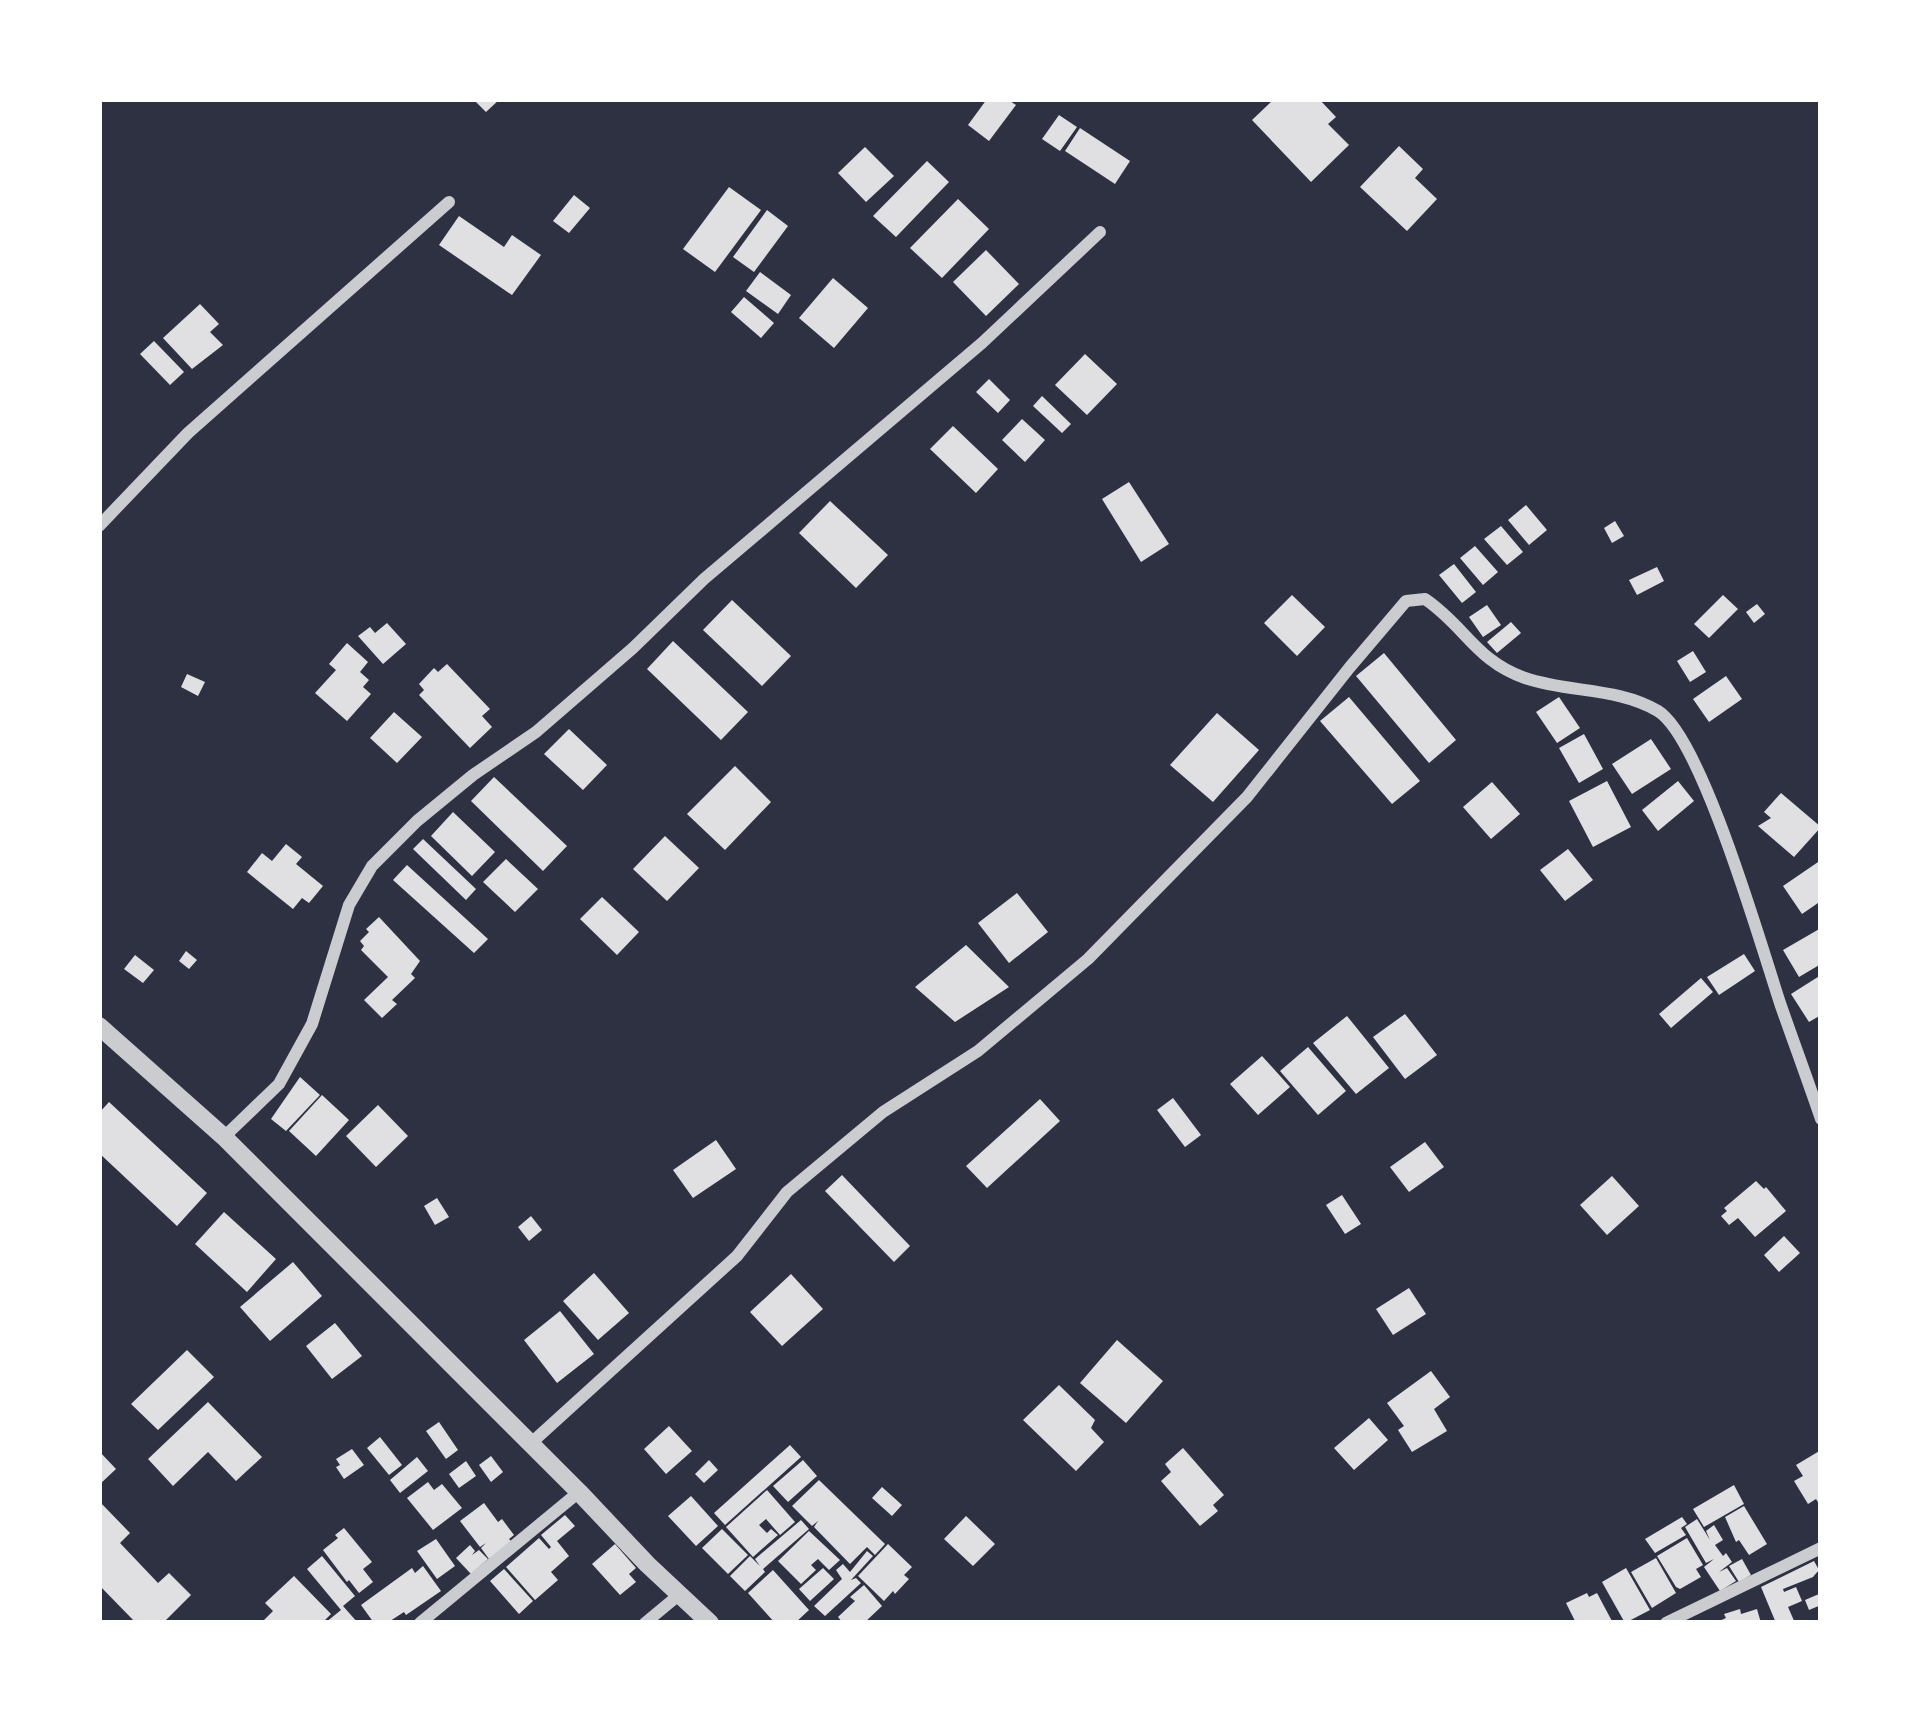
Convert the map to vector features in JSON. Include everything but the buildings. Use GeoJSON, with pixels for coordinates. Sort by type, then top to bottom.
{"type":"FeatureCollection","features":[{"type":"Feature","properties":{"kind":"street"},"geometry":{"type":"LineString","coordinates":[[99,526],[188,433],[449,202]]}},
{"type":"Feature","properties":{"kind":"street"},"geometry":{"type":"LineString","coordinates":[[224,1137],[279,1084],[312,1024],[349,905],[372,866],[472,775],[536,732],[633,648],[704,579],[982,343],[1100,232]]}},
{"type":"Feature","properties":{"kind":"street"},"geometry":{"type":"LineString","coordinates":[[529,1444],[737,1256],[787,1192],[883,1112],[979,1051],[1088,959],[1247,797],[1406,601],[1425,599],[1441,610],[1487,660],[1526,678],[1629,698],[1662,713],[1683,738],[1729,846],[1821,1118]]}},
{"type":"Feature","properties":{"kind":"street"},"geometry":{"type":"LineString","coordinates":[[99,1026],[224,1137],[710,1623]]}},
{"type":"Feature","properties":{"kind":"street"},"geometry":{"type":"LineString","coordinates":[[420,1623],[579,1492]]}},
{"type":"Feature","properties":{"kind":"street"},"geometry":{"type":"LineString","coordinates":[[1666,1623],[1821,1549]]}},
{"type":"Feature","properties":{"kind":"street"},"geometry":{"type":"LineString","coordinates":[[645,1623],[680,1594]]}}]}
